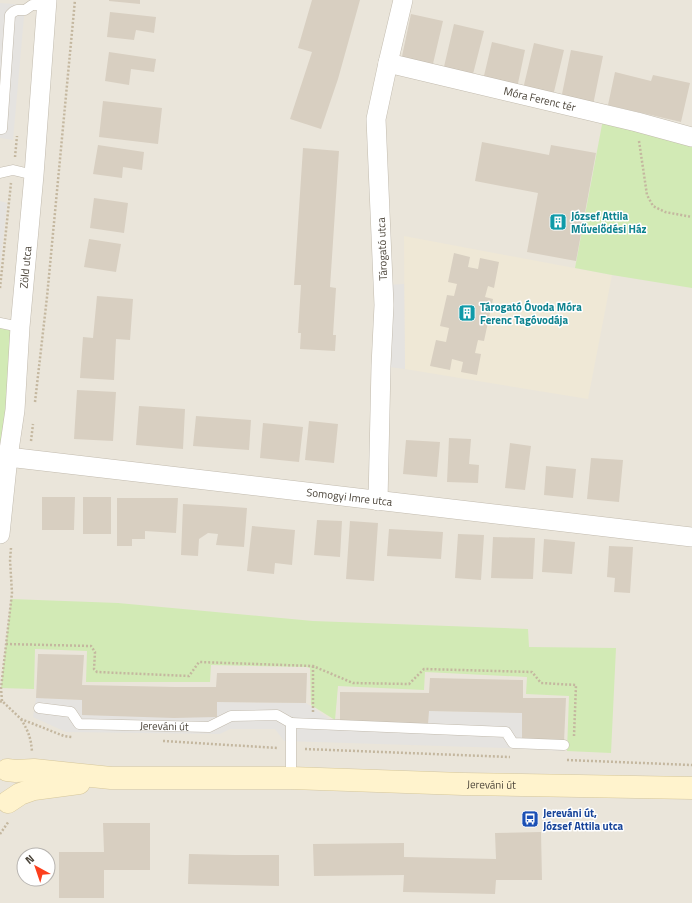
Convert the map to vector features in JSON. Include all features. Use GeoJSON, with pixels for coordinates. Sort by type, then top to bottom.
{"type":"FeatureCollection","features":[{"type":"Feature","properties":{"kind":"street","name":"Tárogató utca"},"geometry":{"type":"LineString","coordinates":[[378,501],[384,304],[376,119],[402,0]]}},
{"type":"Feature","properties":{"kind":"street","name":"Zöld utca"},"geometry":{"type":"LineString","coordinates":[[5,540],[4,456],[15,410],[20,327],[34,175],[39,3]]}},
{"type":"Feature","properties":{"kind":"street","name":"Móra Ferenc tér"},"geometry":{"type":"LineString","coordinates":[[388,63],[637,122],[692,137]]}},
{"type":"Feature","properties":{"kind":"street","name":"Somogyi Imre utca"},"geometry":{"type":"LineString","coordinates":[[4,456],[692,537]]}},
{"type":"Feature","properties":{"kind":"street","name":"Jereváni út"},"geometry":{"type":"LineString","coordinates":[[2,764],[16,771],[34,770],[111,778],[291,778],[463,784],[692,788]]}},
{"type":"Feature","properties":{"kind":"street","name":"Jereváni út"},"geometry":{"type":"LineString","coordinates":[[2,764],[10,780],[11,791],[4,807]]}},
{"type":"Feature","properties":{"kind":"street","name":"Jereváni út"},"geometry":{"type":"LineString","coordinates":[[4,807],[20,794],[34,789],[111,778]]}},
{"type":"Feature","properties":{"kind":"lane"},"geometry":{"type":"LineString","coordinates":[[0,129],[2,129],[10,15],[17,10],[24,10],[39,3]]}},
{"type":"Feature","properties":{"kind":"lane"},"geometry":{"type":"LineString","coordinates":[[0,173],[13,170],[34,175]]}},
{"type":"Feature","properties":{"kind":"lane"},"geometry":{"type":"LineString","coordinates":[[0,323],[20,327]]}},
{"type":"Feature","properties":{"kind":"lane","name":"Jereváni út"},"geometry":{"type":"LineString","coordinates":[[39,708],[71,712],[79,724],[209,727],[230,716],[277,715],[291,723],[506,732],[513,743],[564,745]]}},
{"type":"Feature","properties":{"kind":"lane"},"geometry":{"type":"LineString","coordinates":[[291,723],[291,778]]}},
{"type":"Feature","properties":{"kind":"path"},"geometry":{"type":"LineString","coordinates":[[35,406],[47,297],[75,0]]}},
{"type":"Feature","properties":{"kind":"path"},"geometry":{"type":"LineString","coordinates":[[637,122],[647,195],[653,206],[664,212],[692,218]]}},
{"type":"Feature","properties":{"kind":"path"},"geometry":{"type":"LineString","coordinates":[[0,288],[18,131]]}},
{"type":"Feature","properties":{"kind":"path"},"geometry":{"type":"LineString","coordinates":[[28,438],[31,444],[33,421]]}},
{"type":"Feature","properties":{"kind":"path"},"geometry":{"type":"LineString","coordinates":[[5,540],[10,560],[12,594],[1,688],[1,702],[21,719],[64,736],[79,737]]}},
{"type":"Feature","properties":{"kind":"path"},"geometry":{"type":"LineString","coordinates":[[6,644],[91,646],[95,652],[94,669],[97,672],[189,676],[199,662],[313,666],[353,683],[409,684],[424,669],[532,672],[541,683],[576,685],[574,738]]}},
{"type":"Feature","properties":{"kind":"path"},"geometry":{"type":"LineString","coordinates":[[313,666],[313,724]]}},
{"type":"Feature","properties":{"kind":"path"},"geometry":{"type":"LineString","coordinates":[[161,741],[292,749],[510,757]]}},
{"type":"Feature","properties":{"kind":"path"},"geometry":{"type":"LineString","coordinates":[[565,760],[692,765]]}},
{"type":"Feature","properties":{"kind":"shaded area"},"geometry":{"type":"Polygon","coordinates":[[[0,0],[692,0],[692,903],[0,903],[0,0]]]}},
{"type":"Feature","properties":{"kind":"shaded area"},"geometry":{"type":"Polygon","coordinates":[[[0,3],[25,5],[13,140],[0,138],[0,3]]]}},
{"type":"Feature","properties":{"kind":"shaded area"},"geometry":{"type":"Polygon","coordinates":[[[0,201],[7,203],[0,268],[0,201]]]}},
{"type":"Feature","properties":{"kind":"shaded area"},"geometry":{"type":"Polygon","coordinates":[[[404,236],[612,275],[588,399],[405,369],[404,236]]]}},
{"type":"Feature","properties":{"kind":"shaded area"},"geometry":{"type":"Polygon","coordinates":[[[404,284],[405,369],[381,366],[383,285],[404,284]]]}},
{"type":"Feature","properties":{"kind":"shaded area"},"geometry":{"type":"Polygon","coordinates":[[[36,698],[82,700],[82,715],[216,717],[217,702],[306,703],[338,725],[428,724],[429,711],[522,713],[522,741],[564,742],[564,751],[284,741],[275,729],[230,729],[220,734],[66,732],[33,717],[36,698]]]}},
{"type":"Feature","properties":{"kind":"green space"},"geometry":{"type":"Polygon","coordinates":[[[604,114],[692,137],[692,288],[575,268],[604,114]]]}},
{"type":"Feature","properties":{"kind":"green space"},"geometry":{"type":"Polygon","coordinates":[[[0,323],[20,327],[15,410],[0,444],[0,323]]]}},
{"type":"Feature","properties":{"kind":"green space"},"geometry":{"type":"Polygon","coordinates":[[[11,599],[118,603],[313,621],[528,629],[529,647],[616,648],[611,753],[567,751],[569,696],[526,694],[527,677],[425,672],[424,690],[338,686],[335,720],[311,705],[310,668],[306,667],[211,665],[210,682],[86,682],[87,651],[35,649],[34,689],[1,688],[11,599]]]}},
{"type":"Feature","properties":{"kind":"building"},"geometry":{"type":"Polygon","coordinates":[[[140,0],[140,4],[109,1],[140,0]]]}},
{"type":"Feature","properties":{"kind":"building"},"geometry":{"type":"Polygon","coordinates":[[[312,0],[360,0],[338,79],[321,129],[290,119],[312,52],[298,48],[312,0]]]}},
{"type":"Feature","properties":{"kind":"building"},"geometry":{"type":"Polygon","coordinates":[[[110,12],[156,17],[154,33],[136,30],[134,40],[107,37],[110,12]]]}},
{"type":"Feature","properties":{"kind":"building"},"geometry":{"type":"Polygon","coordinates":[[[411,14],[443,21],[432,68],[401,61],[411,14]]]}},
{"type":"Feature","properties":{"kind":"building"},"geometry":{"type":"Polygon","coordinates":[[[454,24],[484,31],[472,78],[443,71],[454,24]]]}},
{"type":"Feature","properties":{"kind":"building"},"geometry":{"type":"Polygon","coordinates":[[[492,42],[525,50],[517,88],[483,80],[492,42]]]}},
{"type":"Feature","properties":{"kind":"building"},"geometry":{"type":"Polygon","coordinates":[[[534,43],[564,50],[553,96],[523,89],[534,43]]]}},
{"type":"Feature","properties":{"kind":"building"},"geometry":{"type":"Polygon","coordinates":[[[571,50],[603,56],[593,105],[561,99],[571,50]]]}},
{"type":"Feature","properties":{"kind":"building"},"geometry":{"type":"Polygon","coordinates":[[[109,52],[156,59],[154,72],[131,69],[129,85],[105,81],[109,52]]]}},
{"type":"Feature","properties":{"kind":"building"},"geometry":{"type":"Polygon","coordinates":[[[615,72],[651,81],[653,75],[690,83],[681,122],[608,105],[615,72]]]}},
{"type":"Feature","properties":{"kind":"building"},"geometry":{"type":"Polygon","coordinates":[[[103,101],[162,108],[158,144],[99,137],[103,101]]]}},
{"type":"Feature","properties":{"kind":"building","name":"József Attila Művelődési Ház"},"geometry":{"type":"Polygon","coordinates":[[[482,142],[549,155],[551,145],[596,153],[576,261],[527,252],[538,193],[475,181],[482,142]]]}},
{"type":"Feature","properties":{"kind":"building"},"geometry":{"type":"Polygon","coordinates":[[[98,145],[144,152],[142,170],[123,167],[122,178],[93,174],[98,145]]]}},
{"type":"Feature","properties":{"kind":"building"},"geometry":{"type":"Polygon","coordinates":[[[303,148],[339,151],[330,287],[336,288],[333,335],[336,335],[335,351],[300,349],[301,333],[298,333],[301,285],[294,285],[303,148]]]}},
{"type":"Feature","properties":{"kind":"building"},"geometry":{"type":"Polygon","coordinates":[[[94,198],[128,203],[124,233],[90,228],[94,198]]]}},
{"type":"Feature","properties":{"kind":"building"},"geometry":{"type":"Polygon","coordinates":[[[89,239],[121,244],[116,272],[84,267],[89,239]]]}},
{"type":"Feature","properties":{"kind":"building","name":"Tárogató Óvoda Móra Ferenc Tagóvodája"},"geometry":{"type":"Polygon","coordinates":[[[454,253],[470,257],[468,267],[478,269],[480,258],[499,262],[494,288],[488,286],[485,297],[493,299],[484,341],[478,340],[475,353],[481,354],[477,375],[461,372],[463,362],[452,359],[450,370],[430,366],[436,340],[446,342],[449,328],[440,326],[447,295],[454,296],[457,284],[448,282],[454,253]]]}},
{"type":"Feature","properties":{"kind":"building"},"geometry":{"type":"Polygon","coordinates":[[[97,296],[133,299],[130,340],[116,339],[114,380],[80,378],[83,337],[93,338],[97,296]]]}},
{"type":"Feature","properties":{"kind":"building"},"geometry":{"type":"Polygon","coordinates":[[[77,390],[116,392],[113,441],[74,439],[77,390]]]}},
{"type":"Feature","properties":{"kind":"building"},"geometry":{"type":"Polygon","coordinates":[[[139,406],[185,409],[183,449],[136,445],[139,406]]]}},
{"type":"Feature","properties":{"kind":"building"},"geometry":{"type":"Polygon","coordinates":[[[196,416],[251,420],[249,450],[193,446],[196,416]]]}},
{"type":"Feature","properties":{"kind":"building"},"geometry":{"type":"Polygon","coordinates":[[[309,421],[338,424],[334,463],[305,460],[309,421]]]}},
{"type":"Feature","properties":{"kind":"building"},"geometry":{"type":"Polygon","coordinates":[[[263,423],[303,427],[299,462],[260,458],[263,423]]]}},
{"type":"Feature","properties":{"kind":"building"},"geometry":{"type":"Polygon","coordinates":[[[449,438],[471,439],[469,464],[479,465],[478,483],[447,482],[449,438]]]}},
{"type":"Feature","properties":{"kind":"building"},"geometry":{"type":"Polygon","coordinates":[[[406,440],[440,442],[437,477],[403,474],[406,440]]]}},
{"type":"Feature","properties":{"kind":"building"},"geometry":{"type":"Polygon","coordinates":[[[510,443],[531,446],[525,490],[505,488],[510,443]]]}},
{"type":"Feature","properties":{"kind":"building"},"geometry":{"type":"Polygon","coordinates":[[[591,458],[623,460],[619,502],[587,499],[591,458]]]}},
{"type":"Feature","properties":{"kind":"building"},"geometry":{"type":"Polygon","coordinates":[[[546,466],[576,469],[573,498],[544,495],[546,466]]]}},
{"type":"Feature","properties":{"kind":"building"},"geometry":{"type":"Polygon","coordinates":[[[42,497],[75,497],[74,530],[42,530],[42,497]]]}},
{"type":"Feature","properties":{"kind":"building"},"geometry":{"type":"Polygon","coordinates":[[[83,497],[111,497],[111,534],[83,534],[83,497]]]}},
{"type":"Feature","properties":{"kind":"building"},"geometry":{"type":"Polygon","coordinates":[[[117,498],[178,498],[176,533],[145,531],[145,539],[132,539],[132,546],[117,546],[117,498]]]}},
{"type":"Feature","properties":{"kind":"building"},"geometry":{"type":"Polygon","coordinates":[[[183,504],[247,508],[244,547],[216,545],[218,534],[208,533],[199,539],[198,556],[181,555],[183,504]]]}},
{"type":"Feature","properties":{"kind":"building"},"geometry":{"type":"Polygon","coordinates":[[[317,520],[342,521],[340,557],[314,555],[317,520]]]}},
{"type":"Feature","properties":{"kind":"building"},"geometry":{"type":"Polygon","coordinates":[[[350,521],[378,523],[374,581],[346,579],[350,521]]]}},
{"type":"Feature","properties":{"kind":"building"},"geometry":{"type":"Polygon","coordinates":[[[252,526],[295,530],[292,565],[275,563],[274,574],[247,571],[252,526]]]}},
{"type":"Feature","properties":{"kind":"building"},"geometry":{"type":"Polygon","coordinates":[[[389,529],[443,532],[441,559],[387,556],[389,529]]]}},
{"type":"Feature","properties":{"kind":"building"},"geometry":{"type":"Polygon","coordinates":[[[458,534],[484,535],[481,580],[455,578],[458,534]]]}},
{"type":"Feature","properties":{"kind":"building"},"geometry":{"type":"Polygon","coordinates":[[[493,537],[535,538],[533,579],[491,578],[493,537]]]}},
{"type":"Feature","properties":{"kind":"building"},"geometry":{"type":"Polygon","coordinates":[[[544,539],[575,542],[572,574],[542,572],[544,539]]]}},
{"type":"Feature","properties":{"kind":"building"},"geometry":{"type":"Polygon","coordinates":[[[609,546],[633,547],[630,593],[614,592],[615,578],[607,577],[609,546]]]}},
{"type":"Feature","properties":{"kind":"building"},"geometry":{"type":"Polygon","coordinates":[[[38,654],[84,655],[82,685],[216,687],[217,673],[307,673],[306,703],[217,702],[217,717],[174,718],[82,715],[82,700],[36,698],[38,654]]]}},
{"type":"Feature","properties":{"kind":"building"},"geometry":{"type":"Polygon","coordinates":[[[430,678],[523,680],[523,698],[566,698],[564,742],[522,741],[522,713],[429,711],[428,724],[340,723],[340,692],[429,693],[430,678]]]}},
{"type":"Feature","properties":{"kind":"building"},"geometry":{"type":"Polygon","coordinates":[[[103,823],[150,823],[150,870],[104,870],[104,898],[59,898],[59,852],[104,852],[103,823]]]}},
{"type":"Feature","properties":{"kind":"building"},"geometry":{"type":"Polygon","coordinates":[[[541,832],[542,880],[496,880],[495,894],[403,892],[404,875],[314,876],[313,844],[404,843],[404,857],[496,859],[495,833],[541,832]]]}},
{"type":"Feature","properties":{"kind":"building"},"geometry":{"type":"Polygon","coordinates":[[[189,854],[279,855],[279,886],[188,884],[189,854]]]}},
{"type":"Feature","properties":{"kind":"place","name":"József Attila Művelődési Ház"},"geometry":{"type":"Point","coordinates":[558,222]}},
{"type":"Feature","properties":{"kind":"place","name":"Tárogató Óvoda Móra Ferenc Tagóvodája"},"geometry":{"type":"Point","coordinates":[467,313]}},
{"type":"Feature","properties":{"kind":"place","name":"Jereváni út, József Attila utca"},"geometry":{"type":"Point","coordinates":[530,819]}}]}
